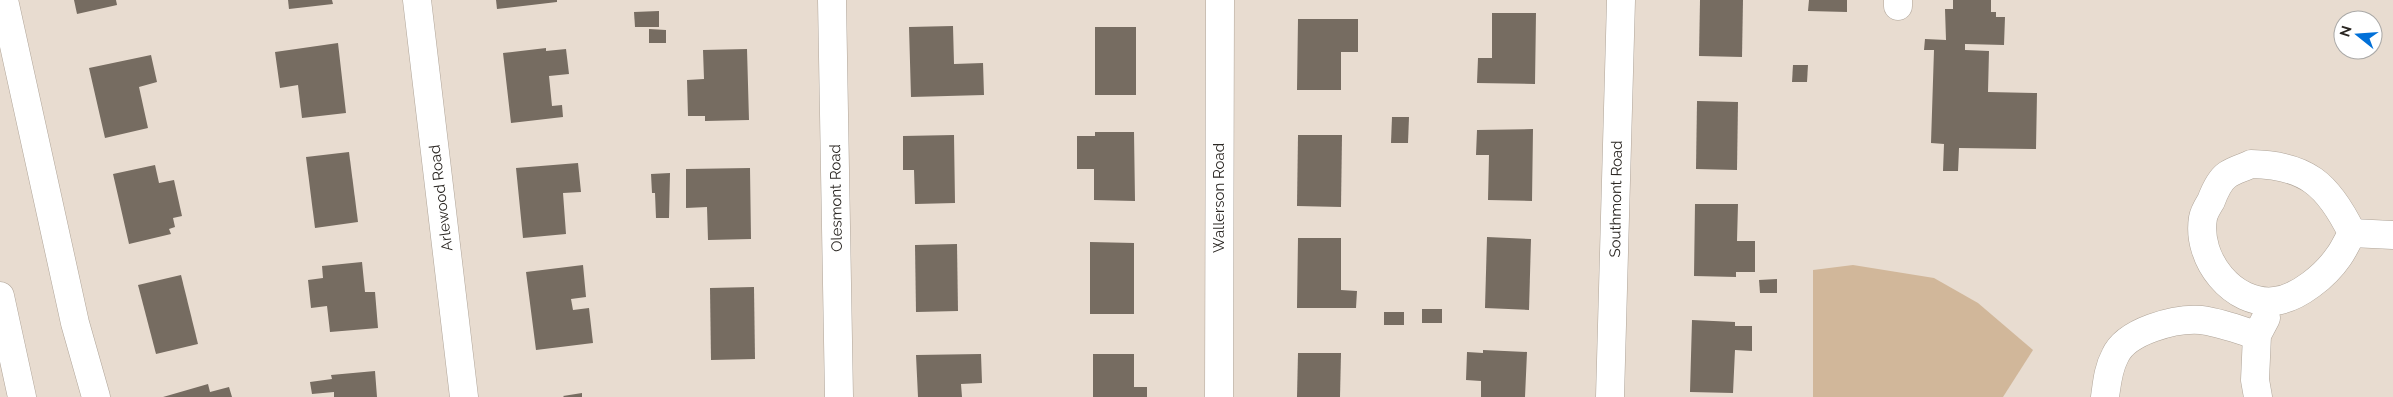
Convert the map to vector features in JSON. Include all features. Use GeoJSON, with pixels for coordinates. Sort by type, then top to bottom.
{"type":"FeatureCollection","features":[{"type":"Feature","properties":{"kind":"street"},"geometry":{"type":"LineString","coordinates":[[4,0],[75,323],[96,397]]}},
{"type":"Feature","properties":{"kind":"street","name":"Arlewood Road"},"geometry":{"type":"LineString","coordinates":[[417,0],[464,397]]}},
{"type":"Feature","properties":{"kind":"street","name":"Olesmont Road"},"geometry":{"type":"LineString","coordinates":[[832,0],[840,397]]}},
{"type":"Feature","properties":{"kind":"street","name":"Wallerson Road"},"geometry":{"type":"LineString","coordinates":[[1219,397],[1220,0]]}},
{"type":"Feature","properties":{"kind":"street","name":"Southmont Road"},"geometry":{"type":"LineString","coordinates":[[1610,397],[1621,0]]}},
{"type":"Feature","properties":{"kind":"street"},"geometry":{"type":"LineString","coordinates":[[2251,164],[2276,165],[2301,173],[2320,186],[2338,205],[2352,233],[2339,257],[2318,278],[2296,295],[2275,301],[2250,299],[2232,288],[2215,272],[2205,245],[2203,219],[2213,196],[2226,176],[2251,164]]}},
{"type":"Feature","properties":{"kind":"street"},"geometry":{"type":"LineString","coordinates":[[2352,233],[2393,235]]}},
{"type":"Feature","properties":{"kind":"street"},"geometry":{"type":"LineString","coordinates":[[0,296],[22,397]]}},
{"type":"Feature","properties":{"kind":"street"},"geometry":{"type":"LineString","coordinates":[[2258,397],[2255,380],[2257,335],[2275,301]]}},
{"type":"Feature","properties":{"kind":"street"},"geometry":{"type":"LineString","coordinates":[[2105,397],[2107,378],[2115,354],[2132,336],[2163,325],[2200,320],[2257,335]]}},
{"type":"Feature","properties":{"kind":"shaded area"},"geometry":{"type":"Polygon","coordinates":[[[1853,265],[1934,278],[1978,303],[2033,350],[2003,397],[1813,397],[1813,270],[1853,265]]]}},
{"type":"Feature","properties":{"kind":"building"},"geometry":{"type":"Polygon","coordinates":[[[74,0],[116,0],[117,5],[77,14],[74,0]]]}},
{"type":"Feature","properties":{"kind":"building"},"geometry":{"type":"Polygon","coordinates":[[[288,0],[332,0],[333,4],[289,9],[288,0]]]}},
{"type":"Feature","properties":{"kind":"building"},"geometry":{"type":"Polygon","coordinates":[[[496,0],[557,0],[557,2],[497,9],[496,0]]]}},
{"type":"Feature","properties":{"kind":"building"},"geometry":{"type":"Polygon","coordinates":[[[1700,0],[1743,0],[1742,57],[1699,56],[1700,0]]]}},
{"type":"Feature","properties":{"kind":"building"},"geometry":{"type":"Polygon","coordinates":[[[1809,0],[1847,0],[1847,12],[1808,11],[1809,0]]]}},
{"type":"Feature","properties":{"kind":"building"},"geometry":{"type":"Polygon","coordinates":[[[1953,0],[1991,0],[1991,12],[1996,12],[1996,17],[2005,17],[2004,45],[1965,44],[1965,50],[1989,51],[1988,92],[2037,93],[2036,149],[1959,148],[1958,171],[1943,171],[1944,144],[1931,143],[1934,50],[1924,50],[1925,39],[1946,40],[1945,9],[1953,9],[1953,0]]]}},
{"type":"Feature","properties":{"kind":"building"},"geometry":{"type":"Polygon","coordinates":[[[659,11],[659,27],[635,27],[634,12],[659,11]]]}},
{"type":"Feature","properties":{"kind":"building"},"geometry":{"type":"Polygon","coordinates":[[[1492,13],[1536,13],[1535,84],[1477,83],[1478,58],[1492,58],[1492,13]]]}},
{"type":"Feature","properties":{"kind":"building"},"geometry":{"type":"Polygon","coordinates":[[[1298,19],[1358,19],[1358,52],[1341,52],[1341,90],[1297,90],[1298,19]]]}},
{"type":"Feature","properties":{"kind":"building"},"geometry":{"type":"Polygon","coordinates":[[[953,26],[954,64],[983,63],[984,95],[911,97],[909,27],[953,26]]]}},
{"type":"Feature","properties":{"kind":"building"},"geometry":{"type":"Polygon","coordinates":[[[1095,27],[1136,27],[1136,95],[1095,95],[1095,27]]]}},
{"type":"Feature","properties":{"kind":"building"},"geometry":{"type":"Polygon","coordinates":[[[649,29],[666,30],[666,43],[649,43],[649,29]]]}},
{"type":"Feature","properties":{"kind":"building"},"geometry":{"type":"Polygon","coordinates":[[[338,43],[346,113],[302,118],[298,85],[280,88],[275,52],[338,43]]]}},
{"type":"Feature","properties":{"kind":"building"},"geometry":{"type":"Polygon","coordinates":[[[546,48],[546,51],[566,49],[569,74],[549,76],[552,106],[562,105],[563,117],[511,123],[503,53],[546,48]]]}},
{"type":"Feature","properties":{"kind":"building"},"geometry":{"type":"Polygon","coordinates":[[[747,49],[749,120],[705,121],[705,116],[688,116],[687,80],[704,79],[703,50],[747,49]]]}},
{"type":"Feature","properties":{"kind":"building"},"geometry":{"type":"Polygon","coordinates":[[[151,55],[157,82],[139,87],[148,128],[105,138],[89,68],[151,55]]]}},
{"type":"Feature","properties":{"kind":"building"},"geometry":{"type":"Polygon","coordinates":[[[1793,65],[1808,65],[1807,82],[1792,82],[1793,65]]]}},
{"type":"Feature","properties":{"kind":"building"},"geometry":{"type":"Polygon","coordinates":[[[1697,101],[1738,102],[1737,170],[1696,169],[1697,101]]]}},
{"type":"Feature","properties":{"kind":"building"},"geometry":{"type":"Polygon","coordinates":[[[1392,117],[1409,117],[1408,143],[1391,143],[1392,117]]]}},
{"type":"Feature","properties":{"kind":"building"},"geometry":{"type":"Polygon","coordinates":[[[1533,129],[1532,201],[1488,200],[1489,155],[1476,155],[1477,130],[1533,129]]]}},
{"type":"Feature","properties":{"kind":"building"},"geometry":{"type":"Polygon","coordinates":[[[1095,132],[1134,132],[1135,201],[1094,200],[1094,169],[1077,169],[1077,136],[1095,136],[1095,132]]]}},
{"type":"Feature","properties":{"kind":"building"},"geometry":{"type":"Polygon","coordinates":[[[954,135],[955,203],[915,204],[914,170],[903,170],[903,136],[954,135]]]}},
{"type":"Feature","properties":{"kind":"building"},"geometry":{"type":"Polygon","coordinates":[[[1298,135],[1342,135],[1341,207],[1297,206],[1298,135]]]}},
{"type":"Feature","properties":{"kind":"building"},"geometry":{"type":"Polygon","coordinates":[[[349,152],[358,222],[315,228],[306,157],[349,152]]]}},
{"type":"Feature","properties":{"kind":"building"},"geometry":{"type":"Polygon","coordinates":[[[578,163],[581,192],[563,193],[566,234],[523,238],[516,168],[578,163]]]}},
{"type":"Feature","properties":{"kind":"building"},"geometry":{"type":"Polygon","coordinates":[[[155,165],[159,183],[174,180],[182,216],[173,218],[175,227],[169,229],[171,234],[129,244],[113,174],[155,165]]]}},
{"type":"Feature","properties":{"kind":"building"},"geometry":{"type":"Polygon","coordinates":[[[750,168],[751,239],[708,240],[707,207],[686,208],[686,169],[750,168]]]}},
{"type":"Feature","properties":{"kind":"building"},"geometry":{"type":"Polygon","coordinates":[[[670,173],[669,218],[656,218],[655,193],[652,193],[651,174],[670,173]]]}},
{"type":"Feature","properties":{"kind":"building"},"geometry":{"type":"Polygon","coordinates":[[[1695,204],[1738,204],[1737,241],[1755,241],[1755,272],[1736,272],[1736,277],[1694,276],[1695,204]]]}},
{"type":"Feature","properties":{"kind":"building"},"geometry":{"type":"Polygon","coordinates":[[[1487,237],[1531,239],[1529,310],[1485,308],[1487,237]]]}},
{"type":"Feature","properties":{"kind":"building"},"geometry":{"type":"Polygon","coordinates":[[[1298,238],[1341,238],[1341,290],[1357,291],[1356,308],[1297,308],[1298,238]]]}},
{"type":"Feature","properties":{"kind":"building"},"geometry":{"type":"Polygon","coordinates":[[[1090,242],[1134,243],[1134,314],[1090,314],[1090,242]]]}},
{"type":"Feature","properties":{"kind":"building"},"geometry":{"type":"Polygon","coordinates":[[[957,244],[958,311],[916,312],[915,245],[957,244]]]}},
{"type":"Feature","properties":{"kind":"building"},"geometry":{"type":"Polygon","coordinates":[[[362,262],[365,292],[375,292],[378,328],[330,332],[327,306],[311,308],[308,280],[323,278],[322,266],[362,262]]]}},
{"type":"Feature","properties":{"kind":"building"},"geometry":{"type":"Polygon","coordinates":[[[583,265],[586,297],[571,299],[573,310],[589,308],[593,343],[536,350],[526,272],[583,265]]]}},
{"type":"Feature","properties":{"kind":"building"},"geometry":{"type":"Polygon","coordinates":[[[181,275],[198,344],[156,354],[138,285],[181,275]]]}},
{"type":"Feature","properties":{"kind":"building"},"geometry":{"type":"Polygon","coordinates":[[[1777,279],[1777,293],[1760,293],[1759,280],[1777,279]]]}},
{"type":"Feature","properties":{"kind":"building"},"geometry":{"type":"Polygon","coordinates":[[[754,287],[755,359],[711,360],[710,288],[754,287]]]}},
{"type":"Feature","properties":{"kind":"building"},"geometry":{"type":"Polygon","coordinates":[[[1422,309],[1442,309],[1442,323],[1422,323],[1422,309]]]}},
{"type":"Feature","properties":{"kind":"building"},"geometry":{"type":"Polygon","coordinates":[[[1384,312],[1404,312],[1404,325],[1384,325],[1384,312]]]}},
{"type":"Feature","properties":{"kind":"building"},"geometry":{"type":"Polygon","coordinates":[[[1692,320],[1735,322],[1735,326],[1752,326],[1752,351],[1735,350],[1733,393],[1690,392],[1692,320]]]}},
{"type":"Feature","properties":{"kind":"building"},"geometry":{"type":"Polygon","coordinates":[[[1483,350],[1527,352],[1525,397],[1481,397],[1481,381],[1466,380],[1467,352],[1483,353],[1483,350]]]}},
{"type":"Feature","properties":{"kind":"building"},"geometry":{"type":"Polygon","coordinates":[[[1298,353],[1341,353],[1340,397],[1297,397],[1298,353]]]}},
{"type":"Feature","properties":{"kind":"building"},"geometry":{"type":"Polygon","coordinates":[[[981,354],[982,383],[961,384],[962,397],[918,397],[916,355],[981,354]]]}},
{"type":"Feature","properties":{"kind":"building"},"geometry":{"type":"Polygon","coordinates":[[[1093,354],[1134,354],[1134,387],[1147,387],[1147,397],[1093,397],[1093,354]]]}},
{"type":"Feature","properties":{"kind":"building"},"geometry":{"type":"Polygon","coordinates":[[[375,371],[377,397],[334,397],[334,392],[312,394],[310,382],[332,379],[331,375],[375,371]]]}},
{"type":"Feature","properties":{"kind":"building"},"geometry":{"type":"Polygon","coordinates":[[[208,384],[210,392],[229,387],[232,397],[163,397],[208,384]]]}},
{"type":"Feature","properties":{"kind":"building"},"geometry":{"type":"Polygon","coordinates":[[[582,393],[582,397],[563,396],[582,393]]]}}]}
